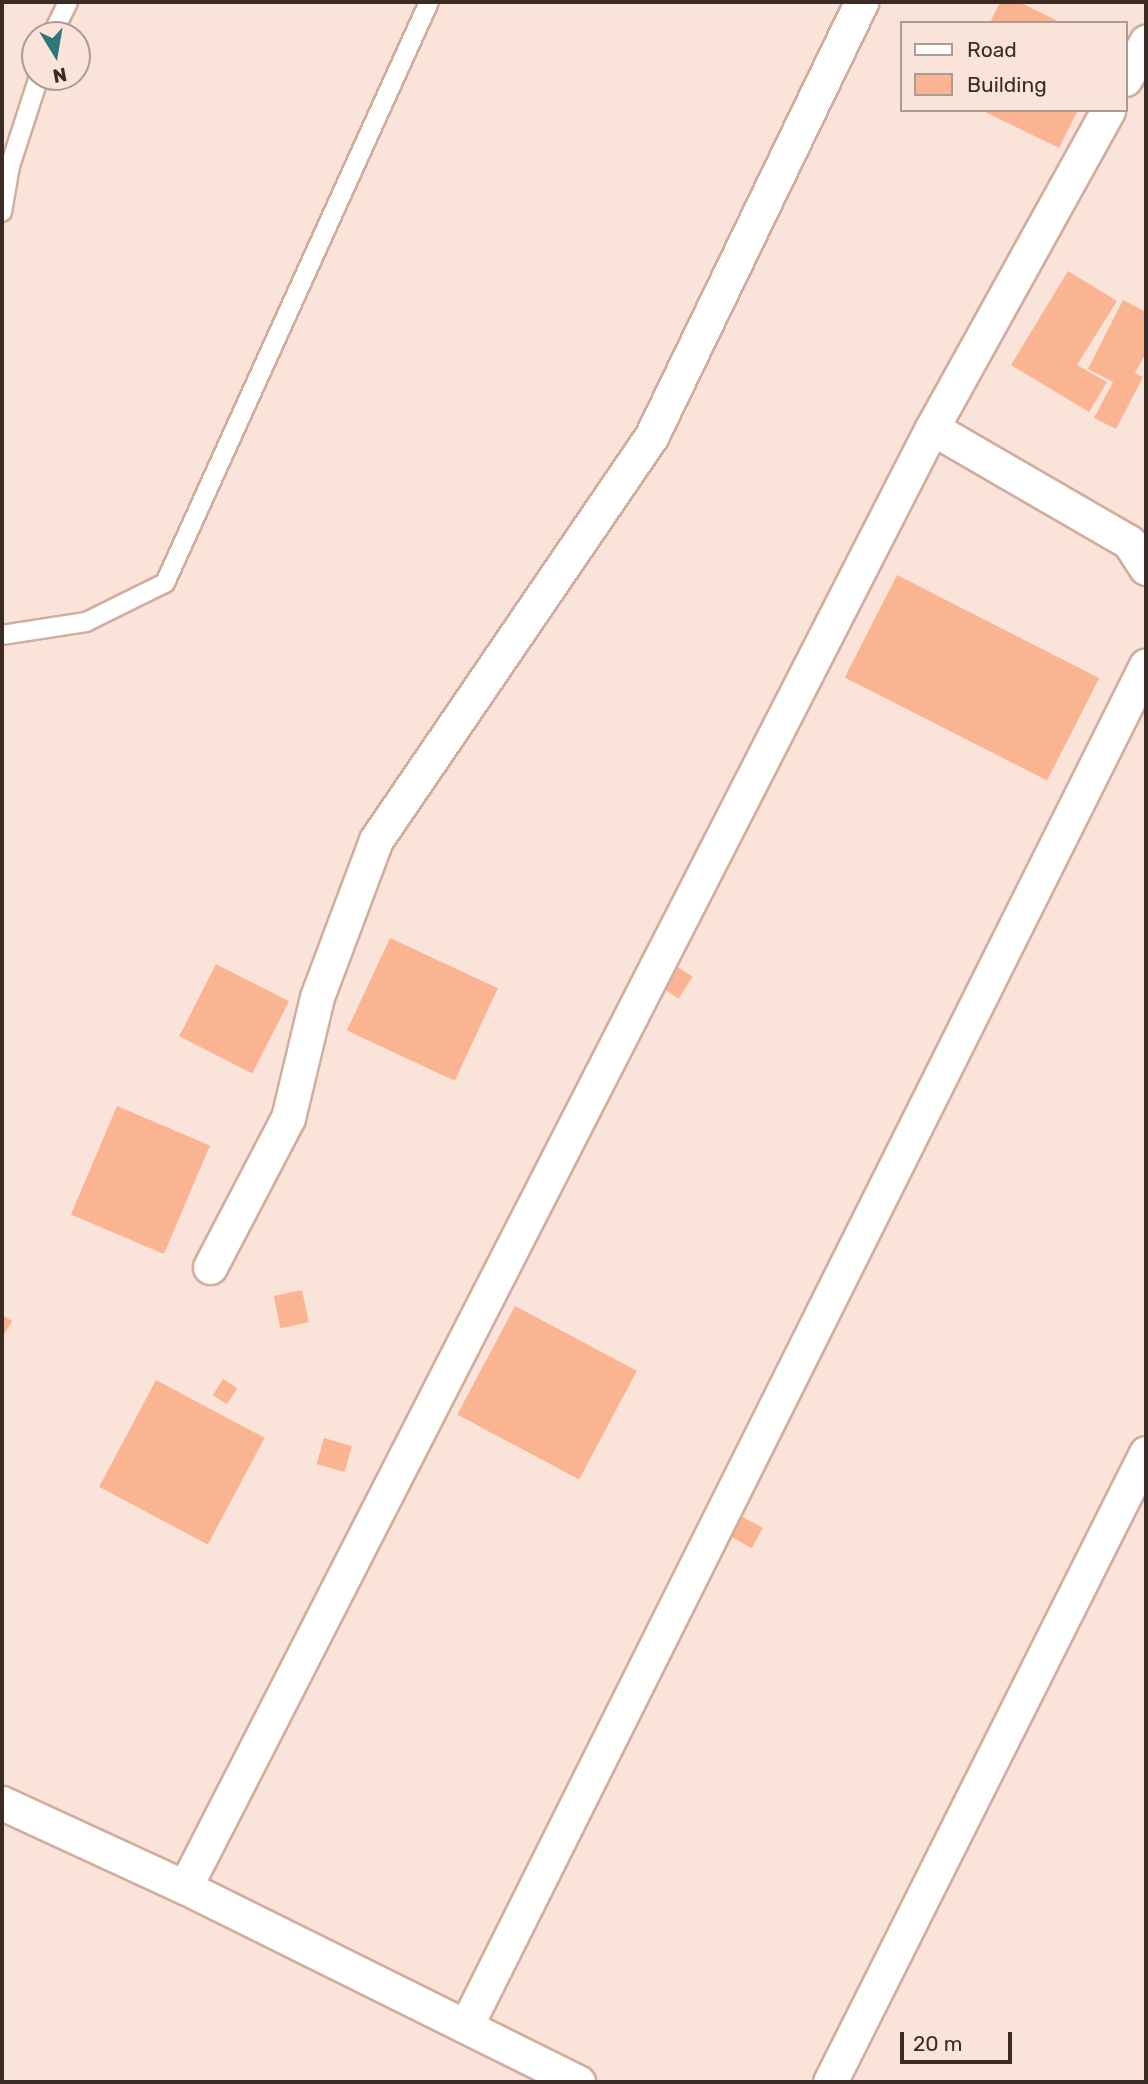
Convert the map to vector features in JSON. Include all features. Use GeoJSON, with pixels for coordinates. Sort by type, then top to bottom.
{"type":"FeatureCollection","features":[{"type":"Feature","properties":{"kind":"street"},"geometry":{"type":"LineString","coordinates":[[210,1268],[288,1118],[317,997],[376,840],[652,435],[861,2]]}},
{"type":"Feature","properties":{"kind":"street"},"geometry":{"type":"LineString","coordinates":[[1127,75],[1146,42]]}},
{"type":"Feature","properties":{"kind":"street"},"geometry":{"type":"LineString","coordinates":[[185,1887],[932,428],[1107,112]]}},
{"type":"Feature","properties":{"kind":"street"},"geometry":{"type":"LineString","coordinates":[[932,428],[1129,542],[1146,568]]}},
{"type":"Feature","properties":{"kind":"street"},"geometry":{"type":"LineString","coordinates":[[466,2026],[1146,665]]}},
{"type":"Feature","properties":{"kind":"street"},"geometry":{"type":"LineString","coordinates":[[830,2082],[1146,1453]]}},
{"type":"Feature","properties":{"kind":"street"},"geometry":{"type":"LineString","coordinates":[[2,1803],[185,1887],[578,2082]]}},
{"type":"Feature","properties":{"kind":"lane"},"geometry":{"type":"LineString","coordinates":[[59,21],[68,2]]}},
{"type":"Feature","properties":{"kind":"lane"},"geometry":{"type":"LineString","coordinates":[[2,635],[86,622],[165,583],[429,2]]}},
{"type":"Feature","properties":{"kind":"lane"},"geometry":{"type":"LineString","coordinates":[[2,212],[10,166],[34,91]]}},
{"type":"Feature","properties":{"kind":"building"},"geometry":{"type":"Polygon","coordinates":[[[1000,2],[1019,2],[1058,21],[991,21],[1000,2]]]}},
{"type":"Feature","properties":{"kind":"building"},"geometry":{"type":"Polygon","coordinates":[[[985,112],[1077,112],[1059,148],[985,112]]]}},
{"type":"Feature","properties":{"kind":"building"},"geometry":{"type":"Polygon","coordinates":[[[1068,271],[1117,301],[1077,365],[1107,382],[1089,412],[1011,365],[1068,271]]]}},
{"type":"Feature","properties":{"kind":"building"},"geometry":{"type":"Polygon","coordinates":[[[1123,300],[1146,312],[1146,353],[1135,373],[1143,377],[1116,429],[1094,418],[1113,382],[1088,369],[1123,300]]]}},
{"type":"Feature","properties":{"kind":"building"},"geometry":{"type":"Polygon","coordinates":[[[897,575],[1099,678],[1047,781],[845,677],[897,575]]]}},
{"type":"Feature","properties":{"kind":"building"},"geometry":{"type":"Polygon","coordinates":[[[390,938],[498,988],[455,1081],[347,1030],[390,938]]]}},
{"type":"Feature","properties":{"kind":"building"},"geometry":{"type":"Polygon","coordinates":[[[670,962],[693,977],[678,999],[656,984],[670,962]]]}},
{"type":"Feature","properties":{"kind":"building"},"geometry":{"type":"Polygon","coordinates":[[[216,964],[289,1001],[252,1073],[179,1036],[216,964]]]}},
{"type":"Feature","properties":{"kind":"building"},"geometry":{"type":"Polygon","coordinates":[[[117,1106],[210,1145],[164,1254],[71,1215],[117,1106]]]}},
{"type":"Feature","properties":{"kind":"building"},"geometry":{"type":"Polygon","coordinates":[[[302,1290],[309,1322],[280,1328],[274,1296],[302,1290]]]}},
{"type":"Feature","properties":{"kind":"building"},"geometry":{"type":"Polygon","coordinates":[[[515,1306],[637,1371],[579,1479],[457,1415],[515,1306]]]}},
{"type":"Feature","properties":{"kind":"building"},"geometry":{"type":"Polygon","coordinates":[[[2,1315],[12,1321],[2,1338],[2,1315]]]}},
{"type":"Feature","properties":{"kind":"building"},"geometry":{"type":"Polygon","coordinates":[[[223,1379],[237,1388],[227,1404],[213,1395],[223,1379]]]}},
{"type":"Feature","properties":{"kind":"building"},"geometry":{"type":"Polygon","coordinates":[[[156,1380],[265,1438],[208,1545],[99,1487],[156,1380]]]}},
{"type":"Feature","properties":{"kind":"building"},"geometry":{"type":"Polygon","coordinates":[[[324,1438],[352,1446],[344,1472],[317,1464],[324,1438]]]}},
{"type":"Feature","properties":{"kind":"building"},"geometry":{"type":"Polygon","coordinates":[[[741,1516],[763,1528],[752,1548],[730,1536],[741,1516]]]}}]}
